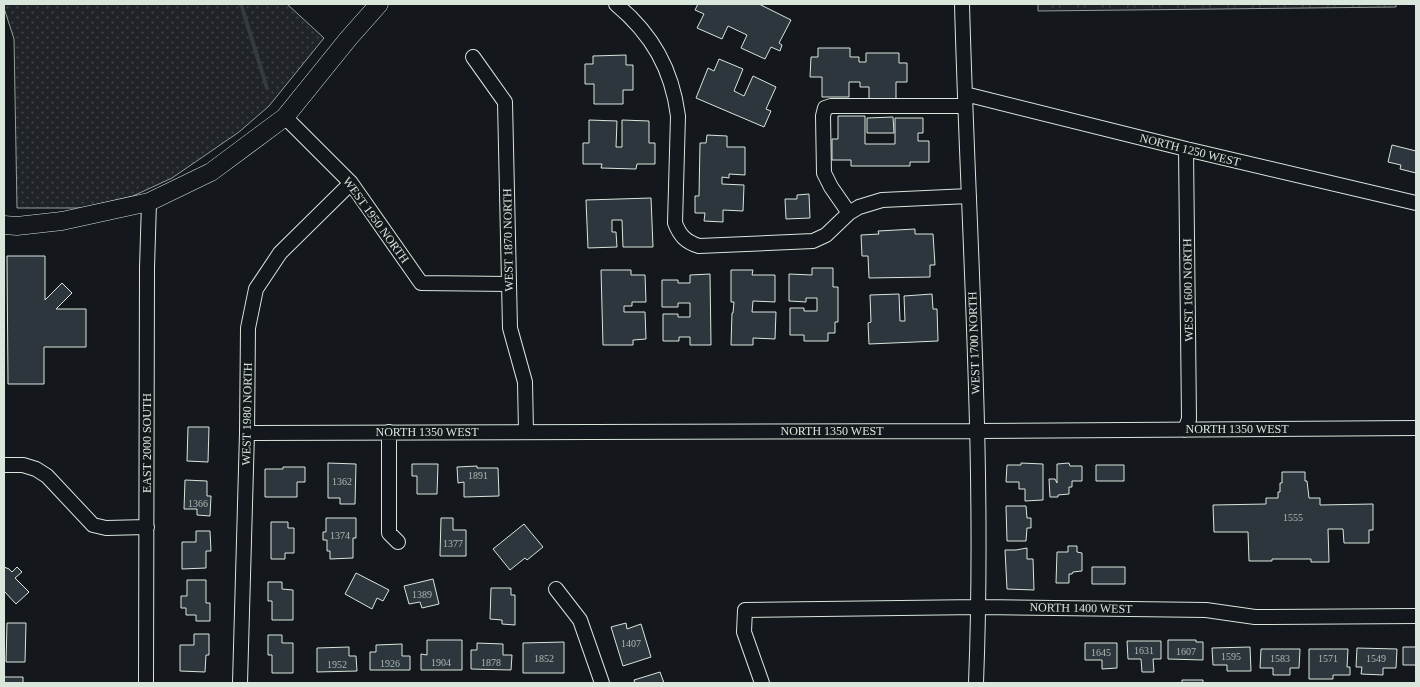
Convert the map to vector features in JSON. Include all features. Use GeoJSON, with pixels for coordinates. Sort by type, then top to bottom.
{"type":"FeatureCollection","features":[{"type":"Feature","properties":{"kind":"main road"},"geometry":{"type":"LineString","coordinates":[[4,225],[17,226],[62,221],[149,202],[211,172],[285,117],[379,4]]}},
{"type":"Feature","properties":{"kind":"street"},"geometry":{"type":"LineString","coordinates":[[616,4],[641,27],[656,48],[671,84],[678,116],[675,223],[679,233],[686,241],[699,246],[808,242],[826,235],[849,213],[864,205],[882,200],[969,196]]}},
{"type":"Feature","properties":{"kind":"street","name":"WEST 1700 NORTH"},"geometry":{"type":"LineString","coordinates":[[962,4],[978,431],[979,607],[976,683]]}},
{"type":"Feature","properties":{"kind":"street","name":"WEST 1870 NORTH"},"geometry":{"type":"LineString","coordinates":[[473,58],[505,102],[510,328],[525,382],[526,432]]}},
{"type":"Feature","properties":{"kind":"street","name":"NORTH 1250 WEST"},"geometry":{"type":"LineString","coordinates":[[849,213],[824,173],[822,116],[825,108],[831,106],[965,100],[1416,203]]}},
{"type":"Feature","properties":{"kind":"street","name":"WEST 1950 NORTH"},"geometry":{"type":"LineString","coordinates":[[285,117],[351,182],[421,283],[510,284]]}},
{"type":"Feature","properties":{"kind":"street","name":"WEST 1600 NORTH"},"geometry":{"type":"LineString","coordinates":[[1185,430],[1189,419],[1186,149]]}},
{"type":"Feature","properties":{"kind":"street","name":"WEST 1980 NORTH"},"geometry":{"type":"LineString","coordinates":[[240,683],[248,328],[256,289],[280,253],[351,182]]}},
{"type":"Feature","properties":{"kind":"street","name":"EAST 2000 SOUTH"},"geometry":{"type":"LineString","coordinates":[[146,683],[147,268],[149,202]]}},
{"type":"Feature","properties":{"kind":"street","name":"NORTH 1350 WEST"},"geometry":{"type":"LineString","coordinates":[[247,433],[1416,428]]}},
{"type":"Feature","properties":{"kind":"street"},"geometry":{"type":"LineString","coordinates":[[389,432],[389,533],[398,542]]}},
{"type":"Feature","properties":{"kind":"street"},"geometry":{"type":"LineString","coordinates":[[4,465],[23,465],[36,468],[47,476],[93,524],[106,528],[147,527]]}},
{"type":"Feature","properties":{"kind":"street"},"geometry":{"type":"LineString","coordinates":[[556,589],[580,620],[602,683]]}},
{"type":"Feature","properties":{"kind":"street","name":"NORTH 1400 WEST"},"geometry":{"type":"LineString","coordinates":[[762,683],[744,632],[745,610],[979,607],[1206,610],[1255,616],[1416,616]]}},
{"type":"Feature","properties":{"kind":"green space"},"geometry":{"type":"Polygon","coordinates":[[[4,4],[287,4],[324,38],[269,106],[239,132],[172,178],[133,196],[82,208],[17,208],[14,39],[4,4]]]}},
{"type":"Feature","properties":{"kind":"green space"},"geometry":{"type":"Polygon","coordinates":[[[1038,4],[1396,4],[1396,7],[1038,11],[1038,4]]]}},
{"type":"Feature","properties":{"kind":"building"},"geometry":{"type":"Polygon","coordinates":[[[698,4],[759,4],[791,20],[779,43],[782,45],[780,51],[771,47],[765,59],[741,48],[747,35],[728,26],[722,39],[697,28],[704,14],[695,10],[698,4]]]}},
{"type":"Feature","properties":{"kind":"building"},"geometry":{"type":"Polygon","coordinates":[[[818,48],[850,48],[850,57],[859,57],[859,62],[866,62],[866,53],[899,53],[899,63],[907,63],[907,82],[896,82],[896,102],[869,102],[869,87],[860,87],[860,82],[849,82],[849,97],[822,97],[822,77],[810,77],[811,57],[818,57],[818,48]]]}},
{"type":"Feature","properties":{"kind":"building"},"geometry":{"type":"Polygon","coordinates":[[[626,55],[626,65],[633,65],[633,90],[623,90],[623,104],[594,104],[594,84],[585,84],[585,64],[593,64],[593,56],[626,55]]]}},
{"type":"Feature","properties":{"kind":"building"},"geometry":{"type":"Polygon","coordinates":[[[719,59],[743,69],[734,91],[744,96],[753,76],[776,87],[766,109],[771,111],[764,127],[696,98],[708,68],[714,71],[719,59]]]}},
{"type":"Feature","properties":{"kind":"building"},"geometry":{"type":"Polygon","coordinates":[[[838,116],[865,116],[865,144],[895,144],[895,118],[923,118],[923,133],[918,133],[918,141],[929,141],[929,162],[910,162],[910,166],[851,166],[851,160],[832,160],[832,139],[838,139],[838,116]]]}},
{"type":"Feature","properties":{"kind":"building"},"geometry":{"type":"Polygon","coordinates":[[[893,117],[894,133],[867,133],[867,118],[893,117]]]}},
{"type":"Feature","properties":{"kind":"building"},"geometry":{"type":"Polygon","coordinates":[[[589,120],[617,121],[616,147],[622,147],[622,120],[649,121],[649,143],[655,143],[655,164],[637,164],[636,169],[601,168],[602,164],[583,164],[583,143],[589,143],[589,120]]]}},
{"type":"Feature","properties":{"kind":"building"},"geometry":{"type":"Polygon","coordinates":[[[707,135],[727,136],[727,147],[745,147],[745,175],[729,174],[729,178],[722,177],[722,184],[744,185],[743,211],[723,210],[723,222],[704,221],[705,213],[695,213],[695,196],[699,196],[700,143],[706,143],[707,135]]]}},
{"type":"Feature","properties":{"kind":"building"},"geometry":{"type":"Polygon","coordinates":[[[1392,145],[1416,151],[1416,173],[1400,169],[1401,165],[1388,162],[1392,145]]]}},
{"type":"Feature","properties":{"kind":"building"},"geometry":{"type":"Polygon","coordinates":[[[809,194],[810,218],[786,219],[785,199],[797,199],[797,195],[809,194]]]}},
{"type":"Feature","properties":{"kind":"building"},"geometry":{"type":"Polygon","coordinates":[[[651,198],[653,247],[623,247],[622,220],[612,220],[612,232],[616,232],[617,247],[588,248],[586,200],[651,198]]]}},
{"type":"Feature","properties":{"kind":"building"},"geometry":{"type":"Polygon","coordinates":[[[915,229],[915,234],[933,234],[935,265],[930,265],[930,277],[869,278],[868,256],[862,256],[861,235],[879,234],[878,231],[915,229]]]}},
{"type":"Feature","properties":{"kind":"building"},"geometry":{"type":"Polygon","coordinates":[[[7,256],[45,256],[45,300],[62,283],[72,293],[56,309],[86,309],[86,347],[44,347],[44,384],[8,384],[7,256]]]}},
{"type":"Feature","properties":{"kind":"building"},"geometry":{"type":"Polygon","coordinates":[[[812,268],[833,268],[833,287],[838,287],[838,322],[835,322],[835,333],[828,333],[828,341],[804,341],[804,335],[790,335],[790,308],[804,308],[804,311],[817,311],[817,298],[806,298],[806,302],[789,301],[789,274],[812,275],[812,268]]]}},
{"type":"Feature","properties":{"kind":"building"},"geometry":{"type":"Polygon","coordinates":[[[601,270],[631,270],[631,275],[645,275],[646,302],[632,302],[632,306],[624,306],[624,312],[645,312],[646,339],[633,340],[633,345],[603,345],[601,270]]]}},
{"type":"Feature","properties":{"kind":"building"},"geometry":{"type":"Polygon","coordinates":[[[731,270],[753,270],[752,275],[775,275],[775,302],[753,301],[752,312],[776,312],[775,339],[753,338],[753,345],[731,345],[734,302],[731,302],[731,270]]]}},
{"type":"Feature","properties":{"kind":"building"},"geometry":{"type":"Polygon","coordinates":[[[710,274],[711,345],[690,345],[690,337],[679,337],[679,341],[663,341],[663,314],[678,314],[678,317],[690,317],[690,303],[678,303],[678,307],[662,307],[662,280],[678,280],[678,283],[690,283],[690,275],[710,274]]]}},
{"type":"Feature","properties":{"kind":"building"},"geometry":{"type":"Polygon","coordinates":[[[899,294],[900,321],[905,321],[904,296],[932,294],[933,309],[937,309],[938,341],[869,344],[868,323],[871,322],[870,295],[899,294]]]}},
{"type":"Feature","properties":{"kind":"building"},"geometry":{"type":"Polygon","coordinates":[[[188,427],[209,427],[208,462],[187,461],[188,427]]]}},
{"type":"Feature","properties":{"kind":"building"},"geometry":{"type":"Polygon","coordinates":[[[328,463],[356,464],[355,504],[340,504],[340,498],[328,498],[328,463]]]}},
{"type":"Feature","properties":{"kind":"building"},"geometry":{"type":"Polygon","coordinates":[[[1021,463],[1043,464],[1043,500],[1025,501],[1025,489],[1019,489],[1019,482],[1006,482],[1007,465],[1021,465],[1021,463]]]}},
{"type":"Feature","properties":{"kind":"building"},"geometry":{"type":"Polygon","coordinates":[[[1069,463],[1070,466],[1082,466],[1082,481],[1072,481],[1072,487],[1069,487],[1069,494],[1050,497],[1049,479],[1055,479],[1057,483],[1057,464],[1069,463]]]}},
{"type":"Feature","properties":{"kind":"building"},"geometry":{"type":"Polygon","coordinates":[[[412,464],[438,464],[437,494],[417,494],[417,476],[412,476],[412,464]]]}},
{"type":"Feature","properties":{"kind":"building"},"geometry":{"type":"Polygon","coordinates":[[[1096,465],[1124,465],[1124,481],[1096,481],[1096,465]]]}},
{"type":"Feature","properties":{"kind":"building"},"geometry":{"type":"Polygon","coordinates":[[[477,466],[477,468],[498,468],[499,496],[464,497],[464,482],[458,483],[457,467],[477,466]]]}},
{"type":"Feature","properties":{"kind":"building"},"geometry":{"type":"Polygon","coordinates":[[[283,467],[305,467],[305,482],[297,482],[297,497],[265,497],[265,469],[283,469],[283,467]]]}},
{"type":"Feature","properties":{"kind":"building"},"geometry":{"type":"Polygon","coordinates":[[[1282,472],[1305,472],[1309,498],[1320,498],[1320,505],[1373,504],[1373,530],[1369,530],[1369,543],[1344,543],[1343,529],[1328,529],[1329,562],[1311,562],[1311,559],[1249,561],[1248,532],[1214,532],[1213,505],[1266,504],[1266,498],[1278,498],[1280,483],[1282,483],[1282,472]]]}},
{"type":"Feature","properties":{"kind":"building"},"geometry":{"type":"Polygon","coordinates":[[[185,480],[207,481],[207,496],[211,496],[210,516],[197,515],[197,509],[184,509],[185,480]]]}},
{"type":"Feature","properties":{"kind":"building"},"geometry":{"type":"Polygon","coordinates":[[[1006,506],[1026,506],[1027,518],[1031,518],[1031,528],[1027,528],[1026,541],[1007,541],[1006,506]]]}},
{"type":"Feature","properties":{"kind":"building"},"geometry":{"type":"Polygon","coordinates":[[[326,518],[356,518],[353,558],[330,559],[330,551],[327,551],[327,540],[323,540],[323,532],[326,532],[326,518]]]}},
{"type":"Feature","properties":{"kind":"building"},"geometry":{"type":"Polygon","coordinates":[[[441,518],[453,518],[453,530],[466,530],[466,556],[440,556],[441,518]]]}},
{"type":"Feature","properties":{"kind":"building"},"geometry":{"type":"Polygon","coordinates":[[[271,522],[288,522],[288,528],[294,528],[294,553],[285,553],[285,559],[271,559],[271,522]]]}},
{"type":"Feature","properties":{"kind":"building"},"geometry":{"type":"Polygon","coordinates":[[[524,524],[543,547],[527,560],[525,558],[510,570],[493,549],[524,524]]]}},
{"type":"Feature","properties":{"kind":"building"},"geometry":{"type":"Polygon","coordinates":[[[196,531],[210,531],[211,551],[206,551],[206,568],[182,569],[182,542],[196,542],[196,531]]]}},
{"type":"Feature","properties":{"kind":"building"},"geometry":{"type":"Polygon","coordinates":[[[1068,546],[1077,546],[1077,552],[1082,553],[1082,571],[1069,574],[1069,583],[1056,583],[1057,552],[1068,552],[1068,546]]]}},
{"type":"Feature","properties":{"kind":"building"},"geometry":{"type":"Polygon","coordinates":[[[1027,548],[1027,559],[1033,559],[1034,590],[1007,589],[1005,550],[1027,548]]]}},
{"type":"Feature","properties":{"kind":"building"},"geometry":{"type":"Polygon","coordinates":[[[4,567],[12,572],[17,567],[22,572],[15,578],[29,592],[16,604],[4,591],[4,567]]]}},
{"type":"Feature","properties":{"kind":"building"},"geometry":{"type":"Polygon","coordinates":[[[1092,567],[1125,567],[1125,584],[1092,584],[1092,567]]]}},
{"type":"Feature","properties":{"kind":"building"},"geometry":{"type":"Polygon","coordinates":[[[356,573],[389,590],[383,601],[377,598],[372,609],[345,594],[356,573]]]}},
{"type":"Feature","properties":{"kind":"building"},"geometry":{"type":"Polygon","coordinates":[[[433,579],[439,604],[422,608],[420,602],[409,604],[404,586],[433,579]]]}},
{"type":"Feature","properties":{"kind":"building"},"geometry":{"type":"Polygon","coordinates":[[[187,580],[206,580],[206,603],[210,603],[210,621],[196,621],[196,615],[186,615],[186,608],[181,608],[181,596],[187,596],[187,580]]]}},
{"type":"Feature","properties":{"kind":"building"},"geometry":{"type":"Polygon","coordinates":[[[268,582],[282,582],[282,589],[293,590],[293,620],[272,620],[272,601],[268,601],[268,582]]]}},
{"type":"Feature","properties":{"kind":"building"},"geometry":{"type":"Polygon","coordinates":[[[491,588],[511,588],[511,595],[515,595],[515,625],[502,624],[502,620],[490,619],[491,588]]]}},
{"type":"Feature","properties":{"kind":"building"},"geometry":{"type":"Polygon","coordinates":[[[7,623],[26,623],[25,662],[6,662],[7,623]]]}},
{"type":"Feature","properties":{"kind":"building"},"geometry":{"type":"Polygon","coordinates":[[[626,623],[627,629],[641,624],[651,657],[623,666],[611,627],[626,623]]]}},
{"type":"Feature","properties":{"kind":"building"},"geometry":{"type":"Polygon","coordinates":[[[194,634],[209,634],[209,655],[206,655],[205,672],[180,671],[180,645],[194,645],[194,634]]]}},
{"type":"Feature","properties":{"kind":"building"},"geometry":{"type":"Polygon","coordinates":[[[268,635],[282,635],[282,643],[293,643],[293,673],[272,673],[272,655],[268,655],[268,635]]]}},
{"type":"Feature","properties":{"kind":"building"},"geometry":{"type":"Polygon","coordinates":[[[427,640],[462,640],[462,670],[421,670],[421,654],[427,655],[427,640]]]}},
{"type":"Feature","properties":{"kind":"building"},"geometry":{"type":"Polygon","coordinates":[[[1168,640],[1196,640],[1196,642],[1203,642],[1203,660],[1168,659],[1168,640]]]}},
{"type":"Feature","properties":{"kind":"building"},"geometry":{"type":"Polygon","coordinates":[[[1127,641],[1161,641],[1161,659],[1153,659],[1154,672],[1142,672],[1141,659],[1128,659],[1127,641]]]}},
{"type":"Feature","properties":{"kind":"building"},"geometry":{"type":"Polygon","coordinates":[[[564,642],[564,673],[523,673],[523,643],[564,642]]]}},
{"type":"Feature","properties":{"kind":"building"},"geometry":{"type":"Polygon","coordinates":[[[477,643],[503,644],[503,655],[512,655],[511,670],[471,669],[471,650],[477,650],[477,643]]]}},
{"type":"Feature","properties":{"kind":"building"},"geometry":{"type":"Polygon","coordinates":[[[1085,643],[1117,643],[1117,668],[1102,669],[1102,660],[1085,660],[1085,643]]]}},
{"type":"Feature","properties":{"kind":"building"},"geometry":{"type":"Polygon","coordinates":[[[402,644],[402,656],[410,656],[410,670],[370,670],[370,652],[376,652],[376,645],[402,644]]]}},
{"type":"Feature","properties":{"kind":"building"},"geometry":{"type":"Polygon","coordinates":[[[349,647],[349,656],[356,656],[357,671],[317,672],[317,648],[349,647]]]}},
{"type":"Feature","properties":{"kind":"building"},"geometry":{"type":"Polygon","coordinates":[[[1250,647],[1251,671],[1227,671],[1227,665],[1213,665],[1212,648],[1250,647]]]}},
{"type":"Feature","properties":{"kind":"building"},"geometry":{"type":"Polygon","coordinates":[[[1403,647],[1416,647],[1416,665],[1403,665],[1403,647]]]}},
{"type":"Feature","properties":{"kind":"building"},"geometry":{"type":"Polygon","coordinates":[[[1357,648],[1397,649],[1396,668],[1383,668],[1383,675],[1361,674],[1362,667],[1356,667],[1357,648]]]}},
{"type":"Feature","properties":{"kind":"building"},"geometry":{"type":"Polygon","coordinates":[[[1261,649],[1300,649],[1299,668],[1290,668],[1290,675],[1273,675],[1273,668],[1260,668],[1261,649]]]}},
{"type":"Feature","properties":{"kind":"building"},"geometry":{"type":"Polygon","coordinates":[[[1309,649],[1348,649],[1347,667],[1350,667],[1350,675],[1333,675],[1333,679],[1309,679],[1309,649]]]}},
{"type":"Feature","properties":{"kind":"building"},"geometry":{"type":"Polygon","coordinates":[[[660,672],[664,683],[635,683],[634,680],[660,672]]]}},
{"type":"Feature","properties":{"kind":"building"},"geometry":{"type":"Polygon","coordinates":[[[4,677],[23,677],[23,683],[4,683],[4,677]]]}},
{"type":"Feature","properties":{"kind":"building"},"geometry":{"type":"Polygon","coordinates":[[[1182,680],[1203,680],[1203,683],[1182,683],[1182,680]]]}},
{"type":"Feature","properties":{"kind":"waterway"},"geometry":{"type":"LineString","coordinates":[[241,4],[267,88]]}}]}
